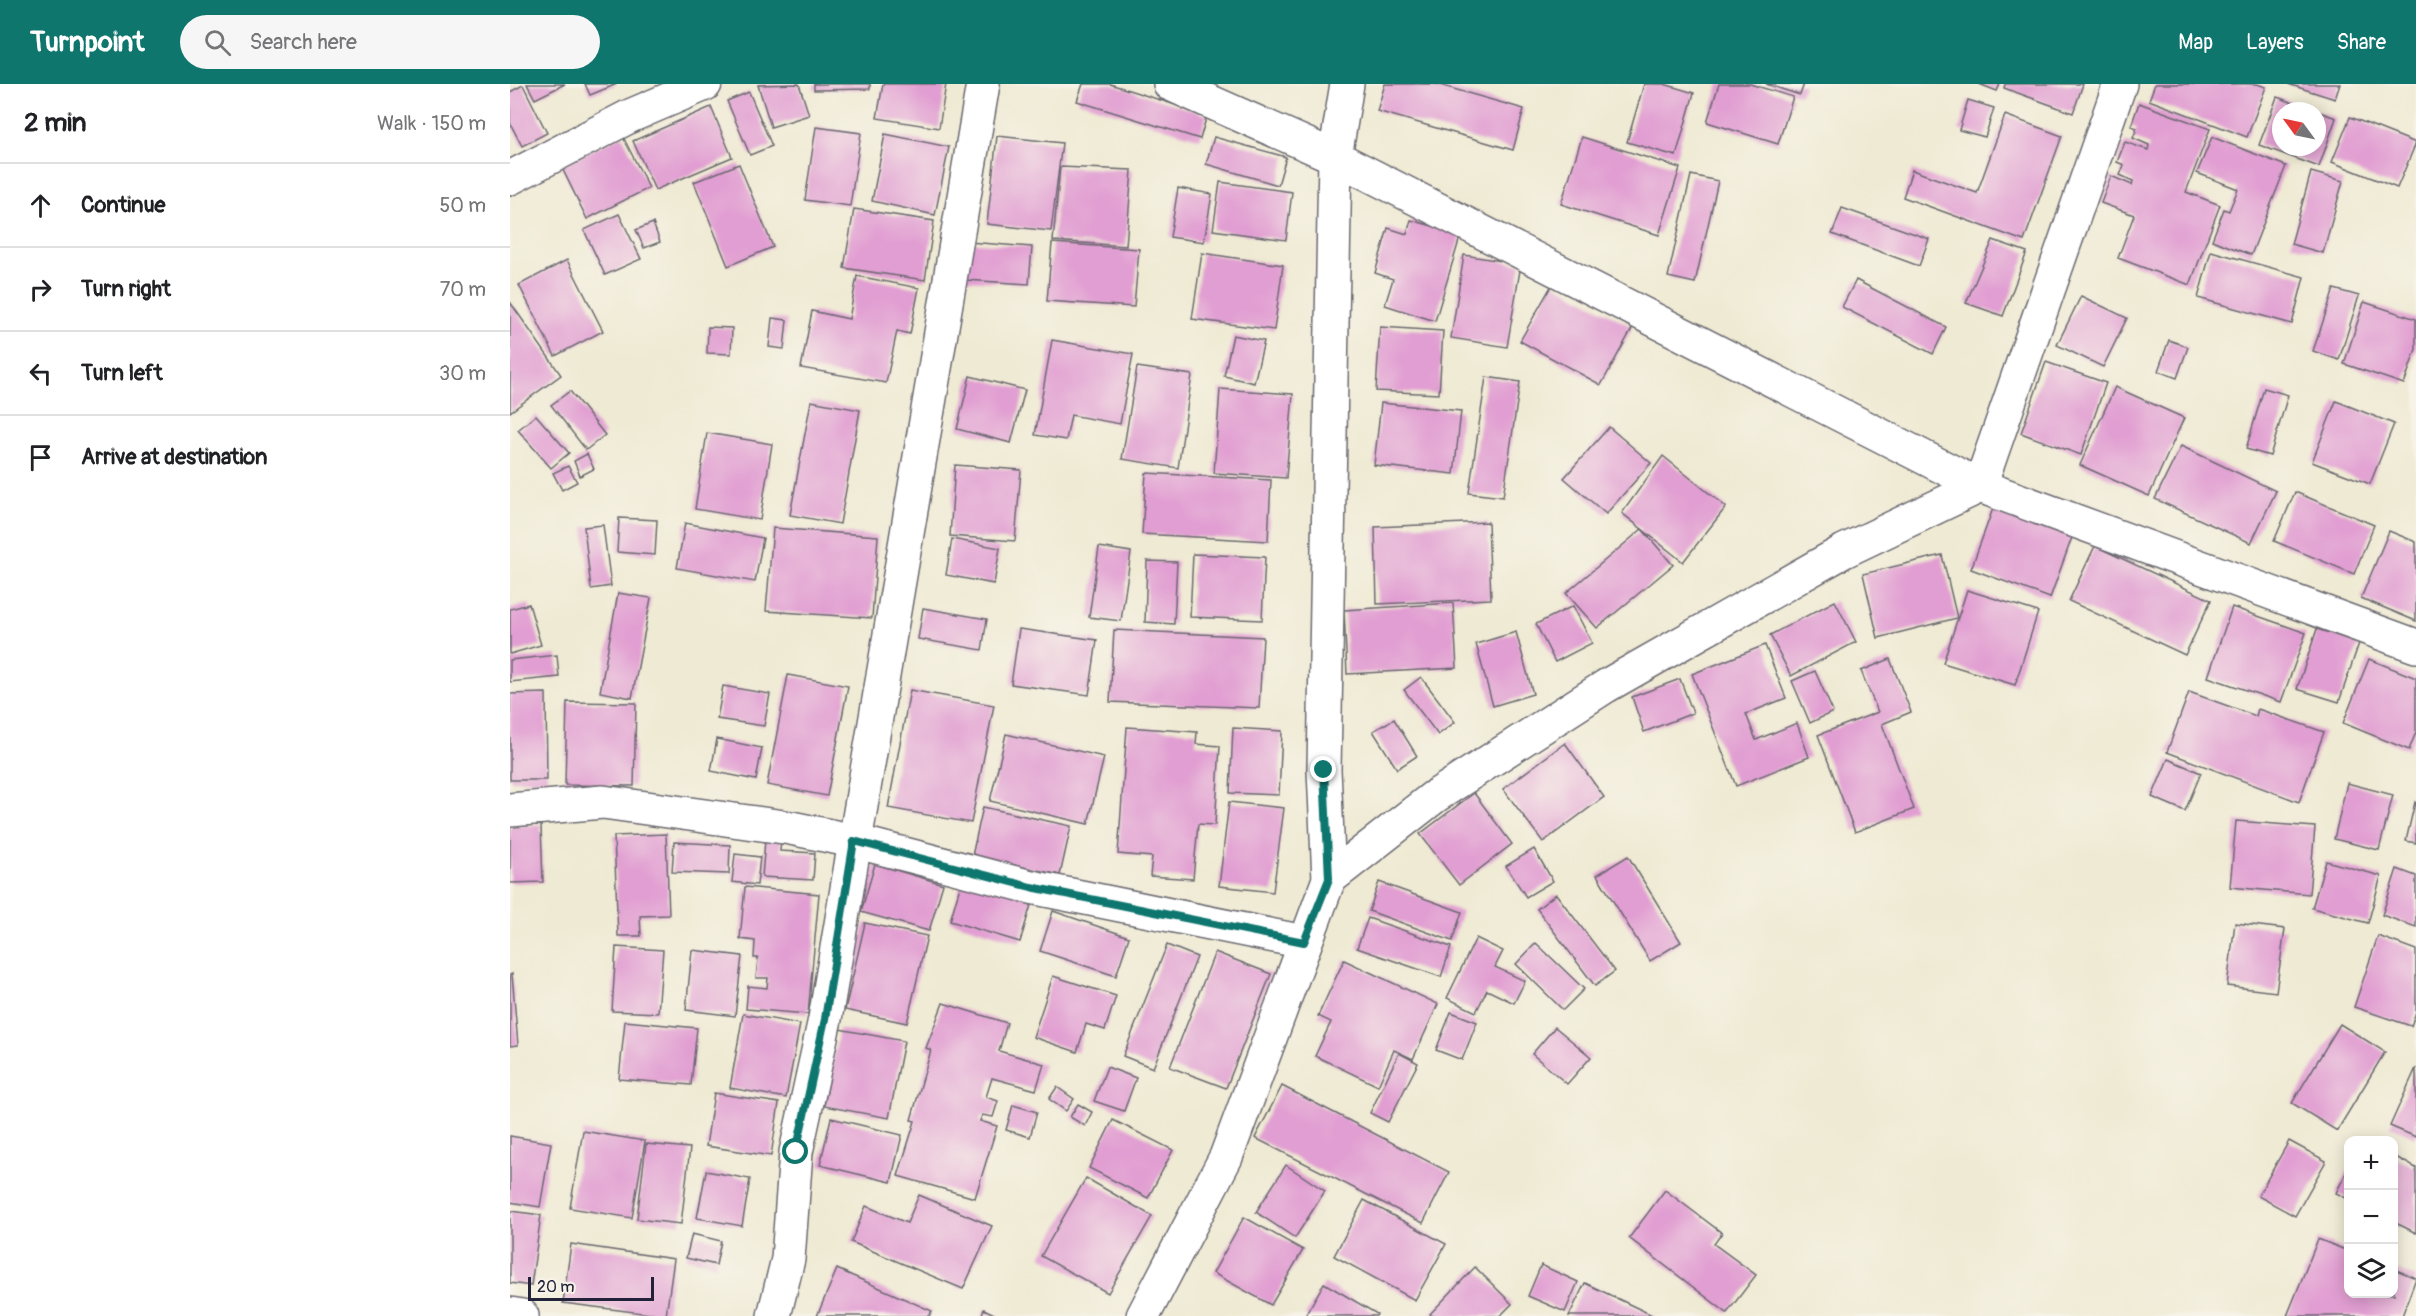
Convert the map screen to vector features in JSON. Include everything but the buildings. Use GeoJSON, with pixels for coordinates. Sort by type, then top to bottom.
{"type":"FeatureCollection","features":[{"type":"Feature","properties":{"kind":"street"},"geometry":{"type":"LineString","coordinates":[[510,178],[630,116],[705,84]]}},
{"type":"Feature","properties":{"kind":"street"},"geometry":{"type":"LineString","coordinates":[[774,1316],[788,1259],[796,1152],[825,1019],[983,84]]}},
{"type":"Feature","properties":{"kind":"street"},"geometry":{"type":"LineString","coordinates":[[1170,84],[1335,157],[1980,486],[2416,646]]}},
{"type":"Feature","properties":{"kind":"street"},"geometry":{"type":"LineString","coordinates":[[1143,1316],[1226,1157],[1329,879],[1324,770],[1335,157],[1347,84]]}},
{"type":"Feature","properties":{"kind":"street"},"geometry":{"type":"LineString","coordinates":[[1329,879],[1434,797],[1606,686],[1844,551],[1980,486],[2120,84]]}},
{"type":"Feature","properties":{"kind":"street"},"geometry":{"type":"LineString","coordinates":[[510,810],[603,802],[791,828],[854,841],[1031,887],[1304,942]]}},
{"type":"Feature","properties":{"kind":"street"},"geometry":{"type":"LineString","coordinates":[[510,1314],[522,1316]]}},
{"type":"Feature","properties":{"kind":"route"},"geometry":{"type":"LineString","coordinates":[[796,1152],[825,1019],[854,841],[1031,887],[1304,942],[1329,879],[1324,770]]}}]}
